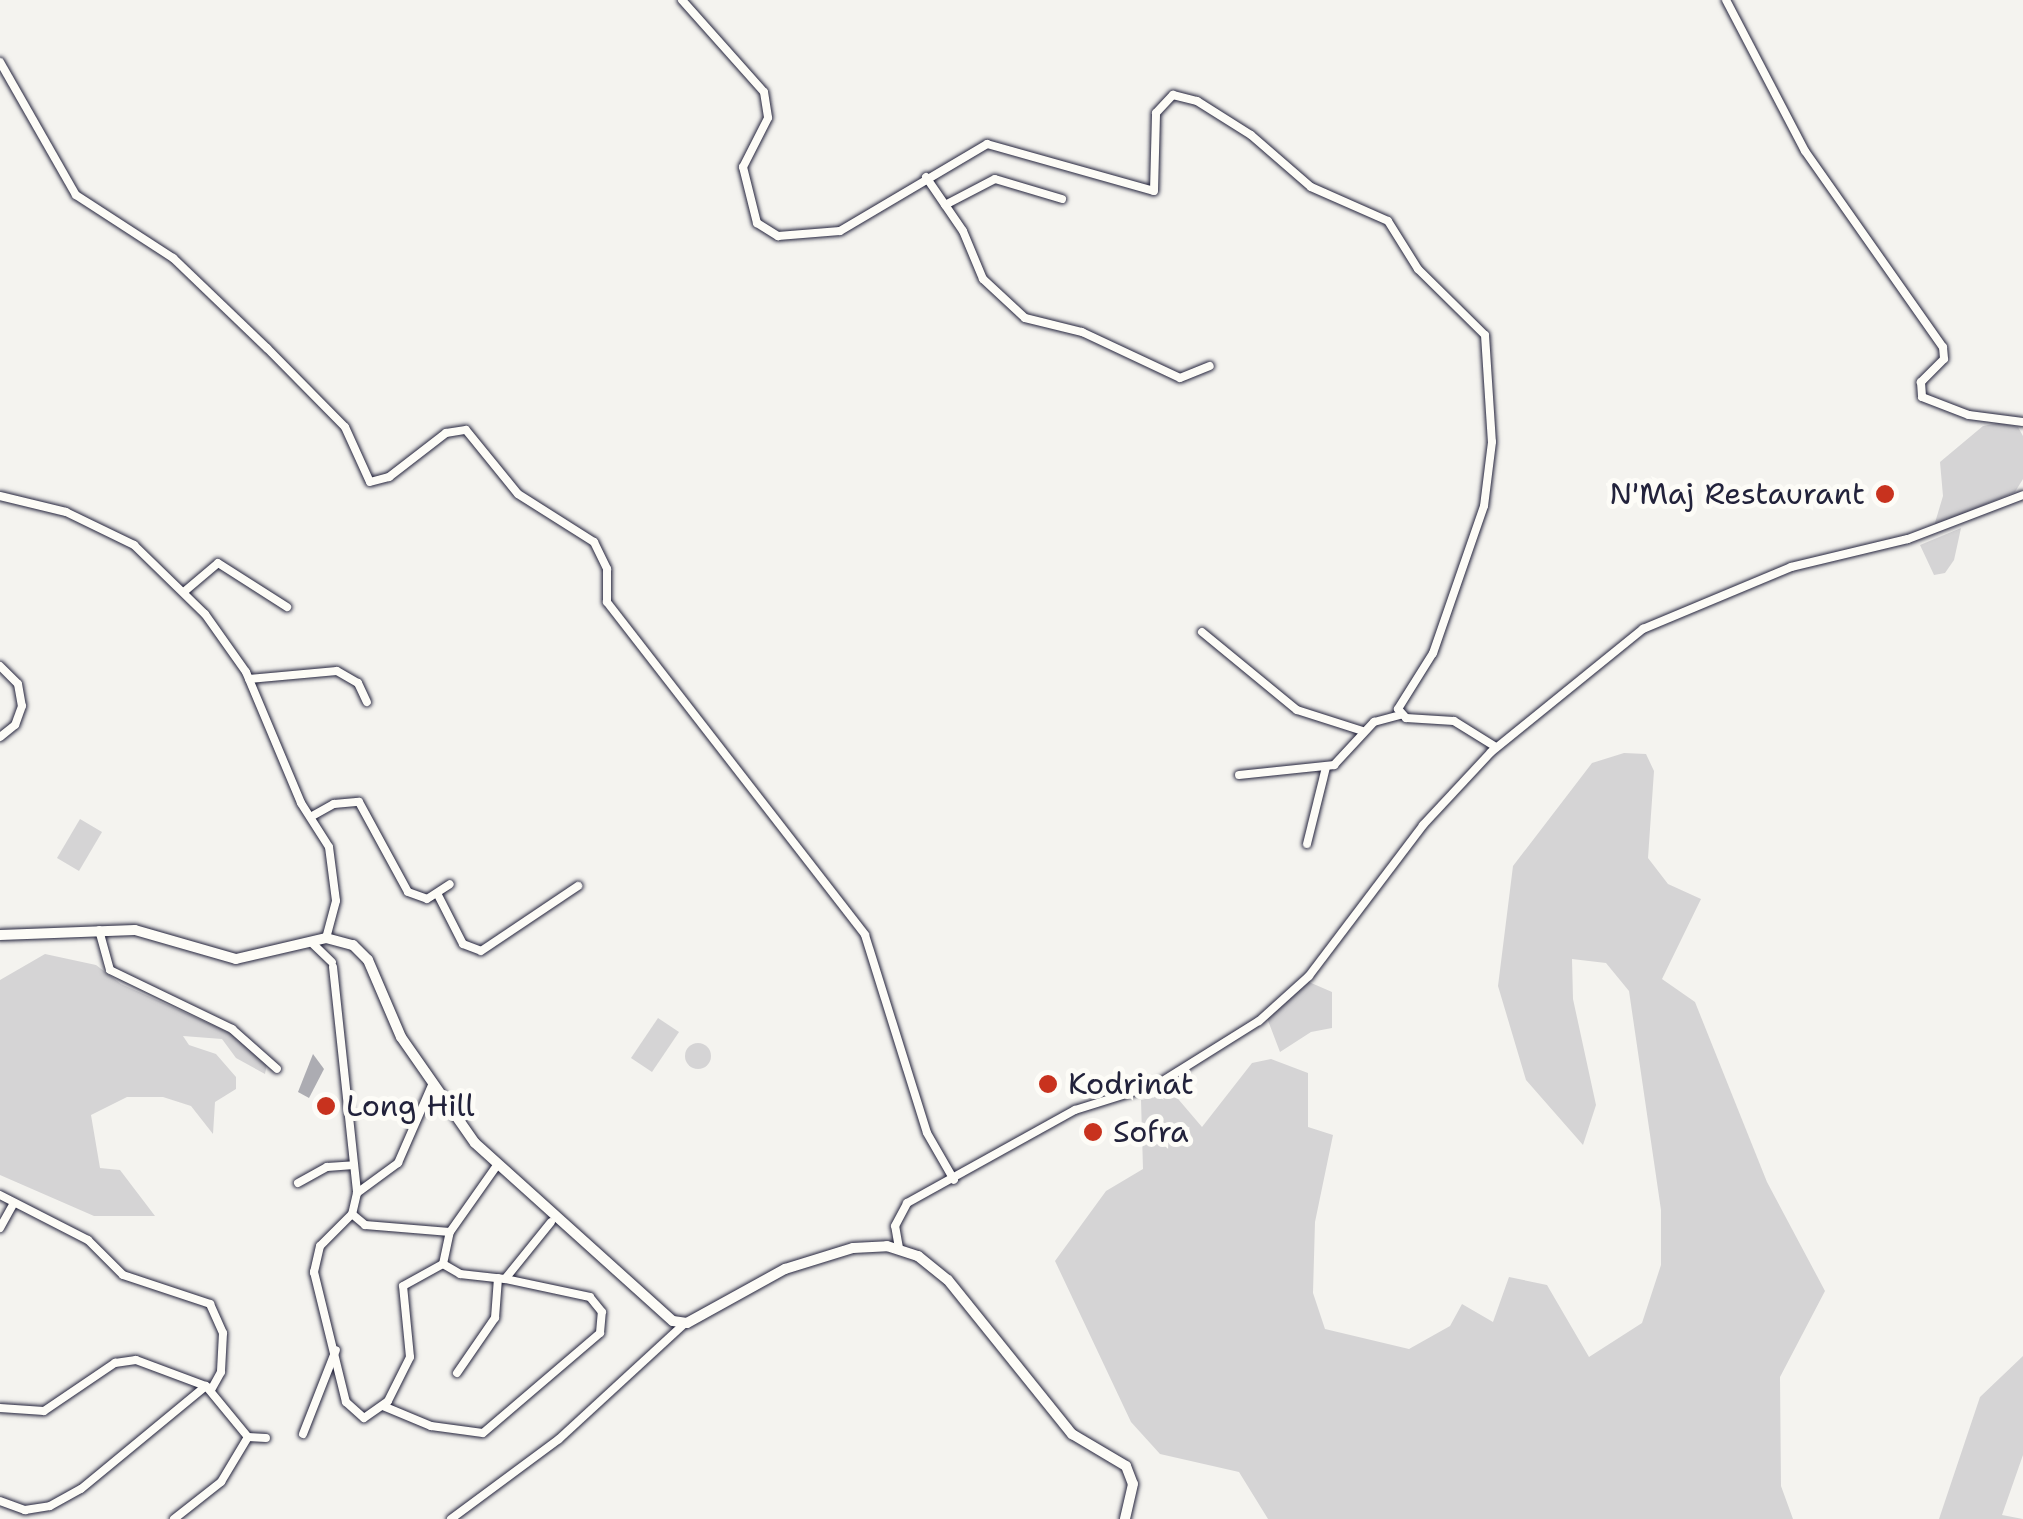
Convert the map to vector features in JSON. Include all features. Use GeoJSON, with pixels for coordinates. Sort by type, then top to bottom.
{"type":"FeatureCollection","features":[{"type":"Feature","properties":{"kind":"main road"},"geometry":{"type":"LineString","coordinates":[[0,936],[99,930],[147,932],[236,958],[326,938],[353,946],[368,960],[381,1002],[432,1084],[498,1164],[684,1324],[785,1269],[872,1245],[899,1248],[948,1280],[1072,1434],[1126,1466],[1133,1484],[1126,1519]]}},
{"type":"Feature","properties":{"kind":"street"},"geometry":{"type":"LineString","coordinates":[[682,0],[764,92],[768,118],[743,166],[764,232],[794,238],[840,231],[926,178],[995,144],[1154,191],[1156,113],[1172,95],[1197,101],[1250,135],[1310,187],[1388,221],[1418,269],[1484,335],[1492,442],[1484,506],[1433,653],[1400,701],[1401,715]]}},
{"type":"Feature","properties":{"kind":"street"},"geometry":{"type":"LineString","coordinates":[[1726,0],[1805,151],[1943,347],[1944,359],[1918,390],[1922,397],[1969,416],[2023,422]]}},
{"type":"Feature","properties":{"kind":"street"},"geometry":{"type":"LineString","coordinates":[[0,62],[76,194],[162,250],[267,348],[345,427],[370,482],[389,477],[446,433],[466,430],[518,494],[594,542],[607,569],[607,602],[865,935],[927,1133],[954,1180]]}},
{"type":"Feature","properties":{"kind":"street"},"geometry":{"type":"LineString","coordinates":[[926,178],[945,205],[988,286],[1025,318],[1082,332],[1180,378],[1210,366]]}},
{"type":"Feature","properties":{"kind":"street"},"geometry":{"type":"LineString","coordinates":[[945,205],[994,180],[1062,200]]}},
{"type":"Feature","properties":{"kind":"street"},"geometry":{"type":"LineString","coordinates":[[899,1248],[895,1226],[901,1210],[1075,1110],[1158,1084],[1259,1020],[1309,976],[1423,825],[1496,747],[1656,623],[1792,567],[1918,536],[2023,495]]}},
{"type":"Feature","properties":{"kind":"street"},"geometry":{"type":"LineString","coordinates":[[0,496],[103,528],[144,552],[185,592],[249,679],[301,804],[314,815],[336,879],[326,938]]}},
{"type":"Feature","properties":{"kind":"street"},"geometry":{"type":"LineString","coordinates":[[185,592],[218,562],[288,607]]}},
{"type":"Feature","properties":{"kind":"street"},"geometry":{"type":"LineString","coordinates":[[1202,632],[1297,710],[1363,731]]}},
{"type":"Feature","properties":{"kind":"street"},"geometry":{"type":"LineString","coordinates":[[0,666],[18,684],[22,706],[15,724],[0,737]]}},
{"type":"Feature","properties":{"kind":"street"},"geometry":{"type":"LineString","coordinates":[[249,679],[337,671],[358,684],[368,702]]}},
{"type":"Feature","properties":{"kind":"street"},"geometry":{"type":"LineString","coordinates":[[1307,844],[1326,767],[1363,731],[1401,715],[1454,721],[1496,747]]}},
{"type":"Feature","properties":{"kind":"street"},"geometry":{"type":"LineString","coordinates":[[1239,775],[1326,767]]}},
{"type":"Feature","properties":{"kind":"street"},"geometry":{"type":"LineString","coordinates":[[314,815],[334,804],[359,802],[408,892],[438,895],[450,884]]}},
{"type":"Feature","properties":{"kind":"street"},"geometry":{"type":"LineString","coordinates":[[438,895],[463,944],[482,951],[578,886]]}},
{"type":"Feature","properties":{"kind":"street"},"geometry":{"type":"LineString","coordinates":[[99,930],[110,970],[232,1029],[277,1069]]}},
{"type":"Feature","properties":{"kind":"street"},"geometry":{"type":"LineString","coordinates":[[311,942],[332,964],[358,1193],[352,1214],[320,1246],[314,1263],[350,1410],[364,1418],[383,1406],[410,1357],[403,1286],[443,1264],[450,1232],[498,1164]]}},
{"type":"Feature","properties":{"kind":"street"},"geometry":{"type":"LineString","coordinates":[[358,1193],[398,1163],[432,1084]]}},
{"type":"Feature","properties":{"kind":"street"},"geometry":{"type":"LineString","coordinates":[[298,1183],[327,1167],[354,1165]]}},
{"type":"Feature","properties":{"kind":"street"},"geometry":{"type":"LineString","coordinates":[[0,1195],[12,1206],[88,1240],[123,1275],[210,1304],[223,1334],[221,1372],[208,1389],[81,1489],[50,1506],[25,1510],[0,1501]]}},
{"type":"Feature","properties":{"kind":"street"},"geometry":{"type":"LineString","coordinates":[[0,1228],[12,1206]]}},
{"type":"Feature","properties":{"kind":"street"},"geometry":{"type":"LineString","coordinates":[[352,1214],[365,1224],[450,1232]]}},
{"type":"Feature","properties":{"kind":"street"},"geometry":{"type":"LineString","coordinates":[[457,1373],[496,1318],[502,1278],[551,1222]]}},
{"type":"Feature","properties":{"kind":"street"},"geometry":{"type":"LineString","coordinates":[[383,1406],[431,1426],[483,1433],[600,1333],[602,1312],[590,1297],[502,1278],[460,1274],[443,1264]]}},
{"type":"Feature","properties":{"kind":"street"},"geometry":{"type":"LineString","coordinates":[[452,1519],[559,1439],[684,1324]]}},
{"type":"Feature","properties":{"kind":"street"},"geometry":{"type":"LineString","coordinates":[[303,1434],[336,1350]]}},
{"type":"Feature","properties":{"kind":"street"},"geometry":{"type":"LineString","coordinates":[[0,1408],[44,1411],[124,1359],[208,1389],[248,1437],[266,1438]]}},
{"type":"Feature","properties":{"kind":"street"},"geometry":{"type":"LineString","coordinates":[[174,1519],[221,1482],[248,1437]]}},
{"type":"Feature","properties":{"kind":"shaded area"},"geometry":{"type":"Polygon","coordinates":[[[1998,423],[2018,427],[2023,436],[2023,479],[2015,492],[1934,526],[1943,496],[1940,462],[1983,426],[1998,423]]]}},
{"type":"Feature","properties":{"kind":"shaded area"},"geometry":{"type":"Polygon","coordinates":[[[1961,528],[1954,560],[1945,573],[1934,575],[1920,545],[1961,528]]]}},
{"type":"Feature","properties":{"kind":"shaded area"},"geometry":{"type":"Polygon","coordinates":[[[1624,753],[1646,754],[1654,771],[1648,858],[1668,884],[1701,899],[1662,979],[1695,1002],[1767,1182],[1825,1291],[1780,1377],[1781,1486],[1793,1519],[1268,1519],[1239,1472],[1160,1454],[1131,1422],[1055,1261],[1106,1191],[1143,1169],[1141,1100],[1173,1093],[1202,1127],[1252,1063],[1271,1059],[1308,1073],[1308,1127],[1333,1135],[1315,1222],[1313,1293],[1325,1329],[1409,1349],[1450,1326],[1462,1304],[1493,1322],[1509,1277],[1547,1285],[1589,1357],[1642,1323],[1661,1265],[1661,1210],[1629,991],[1606,963],[1572,959],[1573,999],[1596,1105],[1583,1145],[1526,1080],[1498,986],[1513,866],[1592,763],[1624,753]]]}},
{"type":"Feature","properties":{"kind":"shaded area"},"geometry":{"type":"Polygon","coordinates":[[[80,819],[102,832],[79,871],[57,858],[80,819]]]}},
{"type":"Feature","properties":{"kind":"shaded area"},"geometry":{"type":"Polygon","coordinates":[[[45,954],[96,965],[121,984],[230,1033],[267,1064],[265,1074],[236,1058],[222,1039],[183,1036],[189,1045],[216,1054],[236,1077],[236,1089],[215,1102],[213,1134],[191,1106],[163,1097],[127,1097],[91,1115],[100,1168],[120,1170],[155,1216],[94,1216],[0,1175],[0,980],[45,954]]]}},
{"type":"Feature","properties":{"kind":"shaded area"},"geometry":{"type":"Polygon","coordinates":[[[1309,982],[1332,992],[1332,1028],[1311,1032],[1280,1052],[1267,1018],[1309,982]]]}},
{"type":"Feature","properties":{"kind":"shaded area"},"geometry":{"type":"Polygon","coordinates":[[[658,1018],[679,1032],[652,1072],[631,1058],[658,1018]]]}},
{"type":"Feature","properties":{"kind":"shaded area"},"geometry":{"type":"Polygon","coordinates":[[[698,1043],[708,1046],[708,1066],[698,1069],[688,1066],[685,1056],[688,1046],[698,1043]]]}},
{"type":"Feature","properties":{"kind":"shaded area"},"geometry":{"type":"Polygon","coordinates":[[[313,1054],[324,1069],[309,1098],[298,1092],[313,1054]]]}},
{"type":"Feature","properties":{"kind":"shaded area"},"geometry":{"type":"Polygon","coordinates":[[[2023,1356],[2023,1455],[2002,1515],[2023,1519],[1939,1519],[1980,1397],[2023,1356]]]}},
{"type":"Feature","properties":{"kind":"place","name":"N'Maj Restaurant"},"geometry":{"type":"Point","coordinates":[1885,494]}},
{"type":"Feature","properties":{"kind":"place","name":"Kodrinat"},"geometry":{"type":"Point","coordinates":[1048,1084]}},
{"type":"Feature","properties":{"kind":"place","name":"Long Hill"},"geometry":{"type":"Point","coordinates":[326,1106]}},
{"type":"Feature","properties":{"kind":"place","name":"Sofra"},"geometry":{"type":"Point","coordinates":[1093,1132]}}]}
